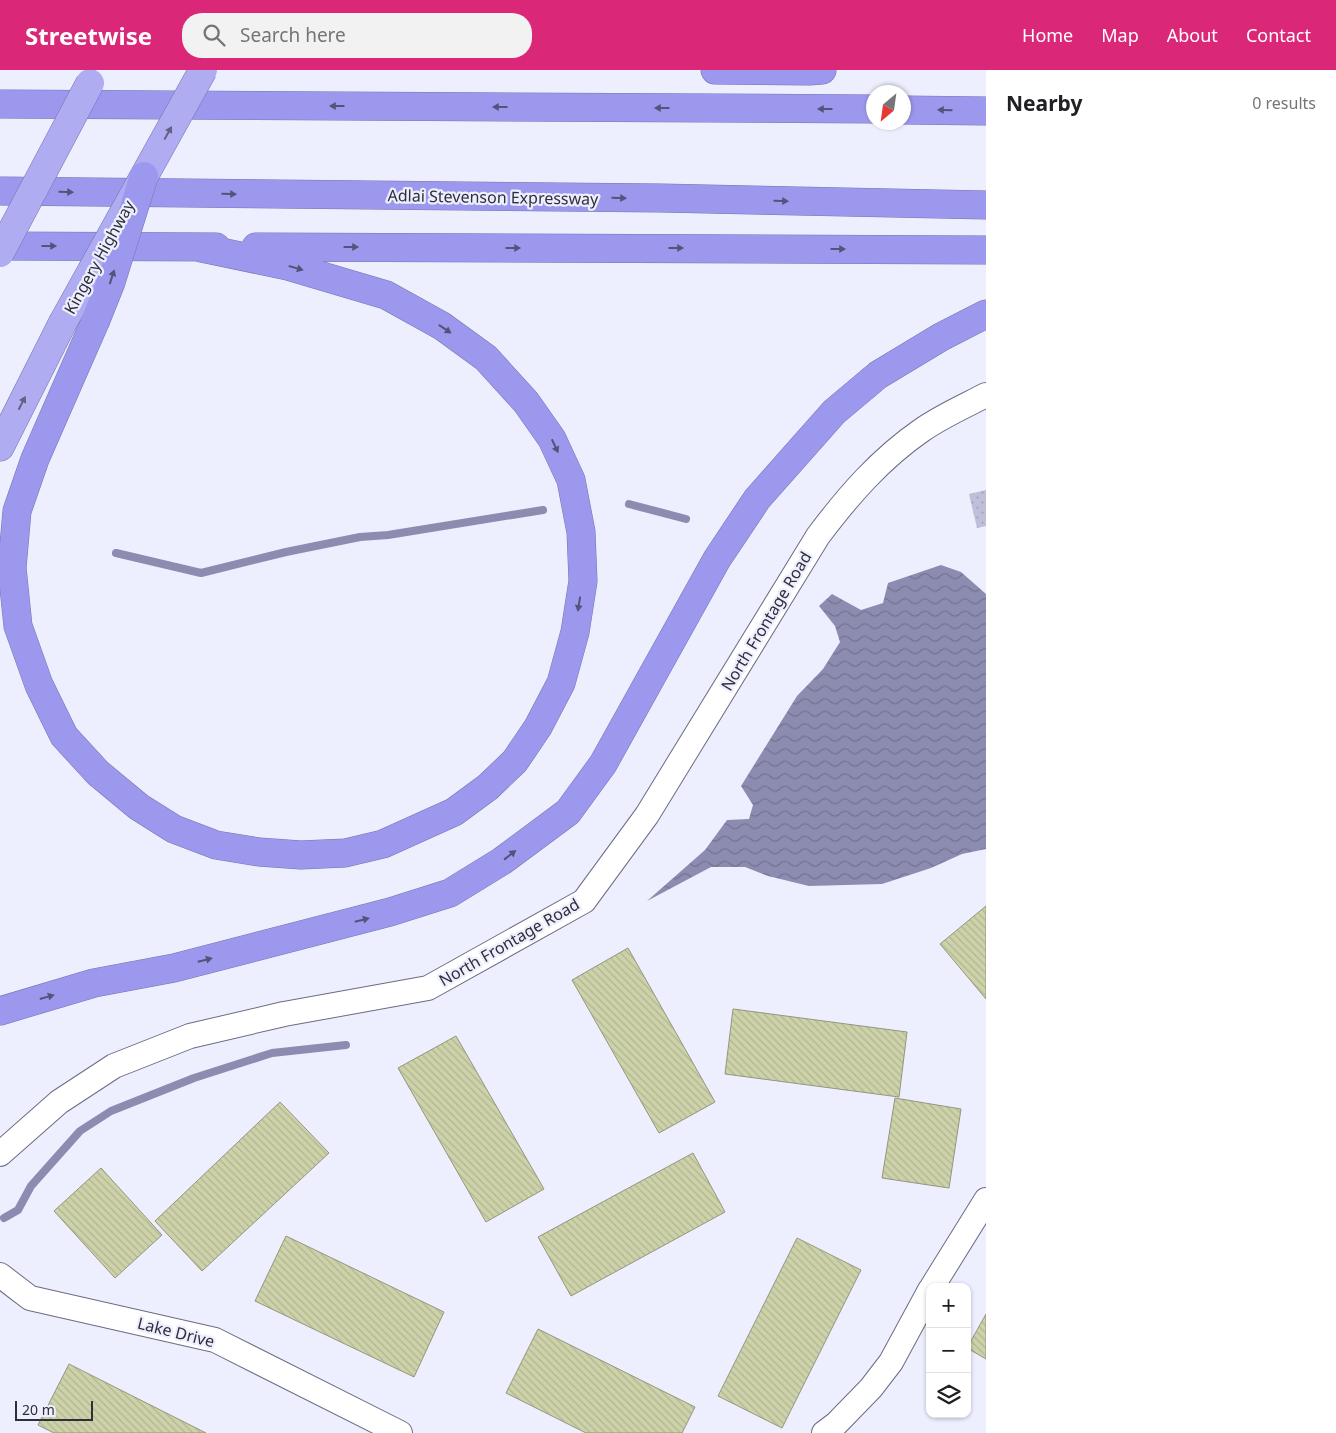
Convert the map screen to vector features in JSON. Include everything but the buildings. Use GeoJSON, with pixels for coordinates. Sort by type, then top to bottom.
{"type":"FeatureCollection","features":[{"type":"Feature","properties":{"kind":"highway","name":"Kingery Highway"},"geometry":{"type":"LineString","coordinates":[[0,447],[62,324],[203,70]]}},
{"type":"Feature","properties":{"kind":"highway"},"geometry":{"type":"LineString","coordinates":[[715,70],[809,72],[822,70]]}},
{"type":"Feature","properties":{"kind":"highway"},"geometry":{"type":"LineString","coordinates":[[0,253],[92,76]]}},
{"type":"Feature","properties":{"kind":"highway"},"geometry":{"type":"LineString","coordinates":[[0,104],[866,109]]}},
{"type":"Feature","properties":{"kind":"highway"},"geometry":{"type":"LineString","coordinates":[[911,110],[986,111]]}},
{"type":"Feature","properties":{"kind":"highway"},"geometry":{"type":"LineString","coordinates":[[144,176],[111,282],[35,460],[17,511],[12,568],[18,626],[39,685],[64,736],[98,773],[139,807],[174,829],[216,844],[259,852],[301,855],[345,853],[383,844],[454,812],[488,787],[515,761],[538,727],[561,683],[575,632],[582,582],[581,532],[571,480],[552,439],[526,402],[486,358],[442,326],[386,295],[288,266],[197,247]]}},
{"type":"Feature","properties":{"kind":"highway","name":"Adlai Stevenson Expressway"},"geometry":{"type":"LineString","coordinates":[[0,191],[660,198],[986,205]]}},
{"type":"Feature","properties":{"kind":"highway"},"geometry":{"type":"LineString","coordinates":[[0,246],[986,250]]}},
{"type":"Feature","properties":{"kind":"highway"},"geometry":{"type":"LineString","coordinates":[[0,1011],[94,983],[174,968],[390,912],[450,893],[502,861],[568,812],[603,764],[712,567],[757,499],[834,412],[878,376],[941,337],[986,314]]}},
{"type":"Feature","properties":{"kind":"street","name":"North Frontage Road"},"geometry":{"type":"LineString","coordinates":[[0,1154],[59,1102],[114,1066],[190,1036],[284,1014],[428,988],[584,901],[647,815],[818,536],[847,499],[884,459],[923,429],[986,395]]}},
{"type":"Feature","properties":{"kind":"street"},"geometry":{"type":"LineString","coordinates":[[934,1283],[986,1200]]}},
{"type":"Feature","properties":{"kind":"street","name":"Lake Drive"},"geometry":{"type":"LineString","coordinates":[[0,1275],[30,1298],[215,1340],[400,1433]]}},
{"type":"Feature","properties":{"kind":"street"},"geometry":{"type":"LineString","coordinates":[[824,1433],[836,1424],[871,1388],[891,1362],[926,1297]]}},
{"type":"Feature","properties":{"kind":"shaded area"},"geometry":{"type":"Polygon","coordinates":[[[986,490],[986,526],[977,528],[969,494],[986,490]]]}},
{"type":"Feature","properties":{"kind":"water"},"geometry":{"type":"Polygon","coordinates":[[[941,565],[961,572],[986,594],[986,849],[962,854],[931,868],[882,884],[809,886],[768,876],[745,867],[711,867],[647,901],[705,850],[727,820],[749,819],[753,805],[741,786],[797,696],[823,669],[840,642],[835,626],[819,606],[832,594],[861,610],[883,603],[888,583],[941,565]]]}},
{"type":"Feature","properties":{"kind":"waterway"},"geometry":{"type":"LineString","coordinates":[[629,504],[686,519]]}},
{"type":"Feature","properties":{"kind":"waterway"},"geometry":{"type":"LineString","coordinates":[[116,553],[201,573],[286,552],[360,537],[388,535],[543,510]]}},
{"type":"Feature","properties":{"kind":"waterway"},"geometry":{"type":"LineString","coordinates":[[4,1218],[18,1210],[31,1186],[80,1131],[111,1111],[194,1078],[272,1053],[346,1045]]}}]}
